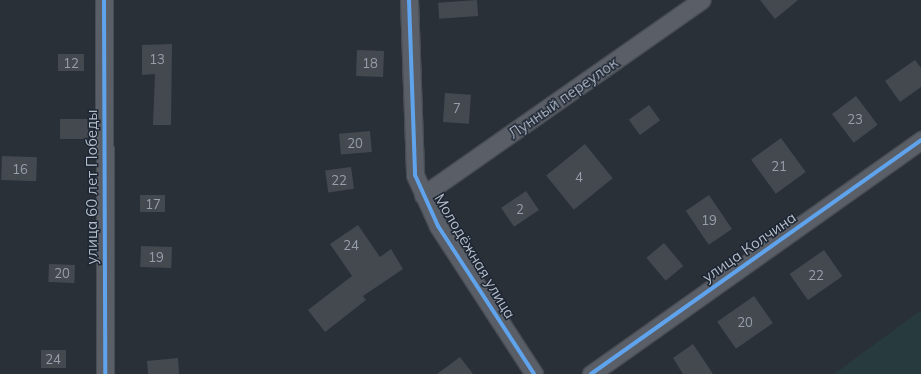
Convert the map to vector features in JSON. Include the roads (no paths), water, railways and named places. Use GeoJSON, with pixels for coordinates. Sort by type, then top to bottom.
{"type":"FeatureCollection","features":[{"type":"Feature","properties":{"kind":"street","name":"улица 60 лет Победы"},"geometry":{"type":"LineString","coordinates":[[104,0],[105,374]]}},
{"type":"Feature","properties":{"kind":"street","name":"Молодёжная улица"},"geometry":{"type":"LineString","coordinates":[[409,0],[412,135],[415,175],[438,226],[534,374]]}},
{"type":"Feature","properties":{"kind":"street","name":"Лунный переулок"},"geometry":{"type":"LineString","coordinates":[[423,195],[702,0]]}},
{"type":"Feature","properties":{"kind":"street","name":"улица Колчина"},"geometry":{"type":"LineString","coordinates":[[591,374],[921,140]]}}]}
